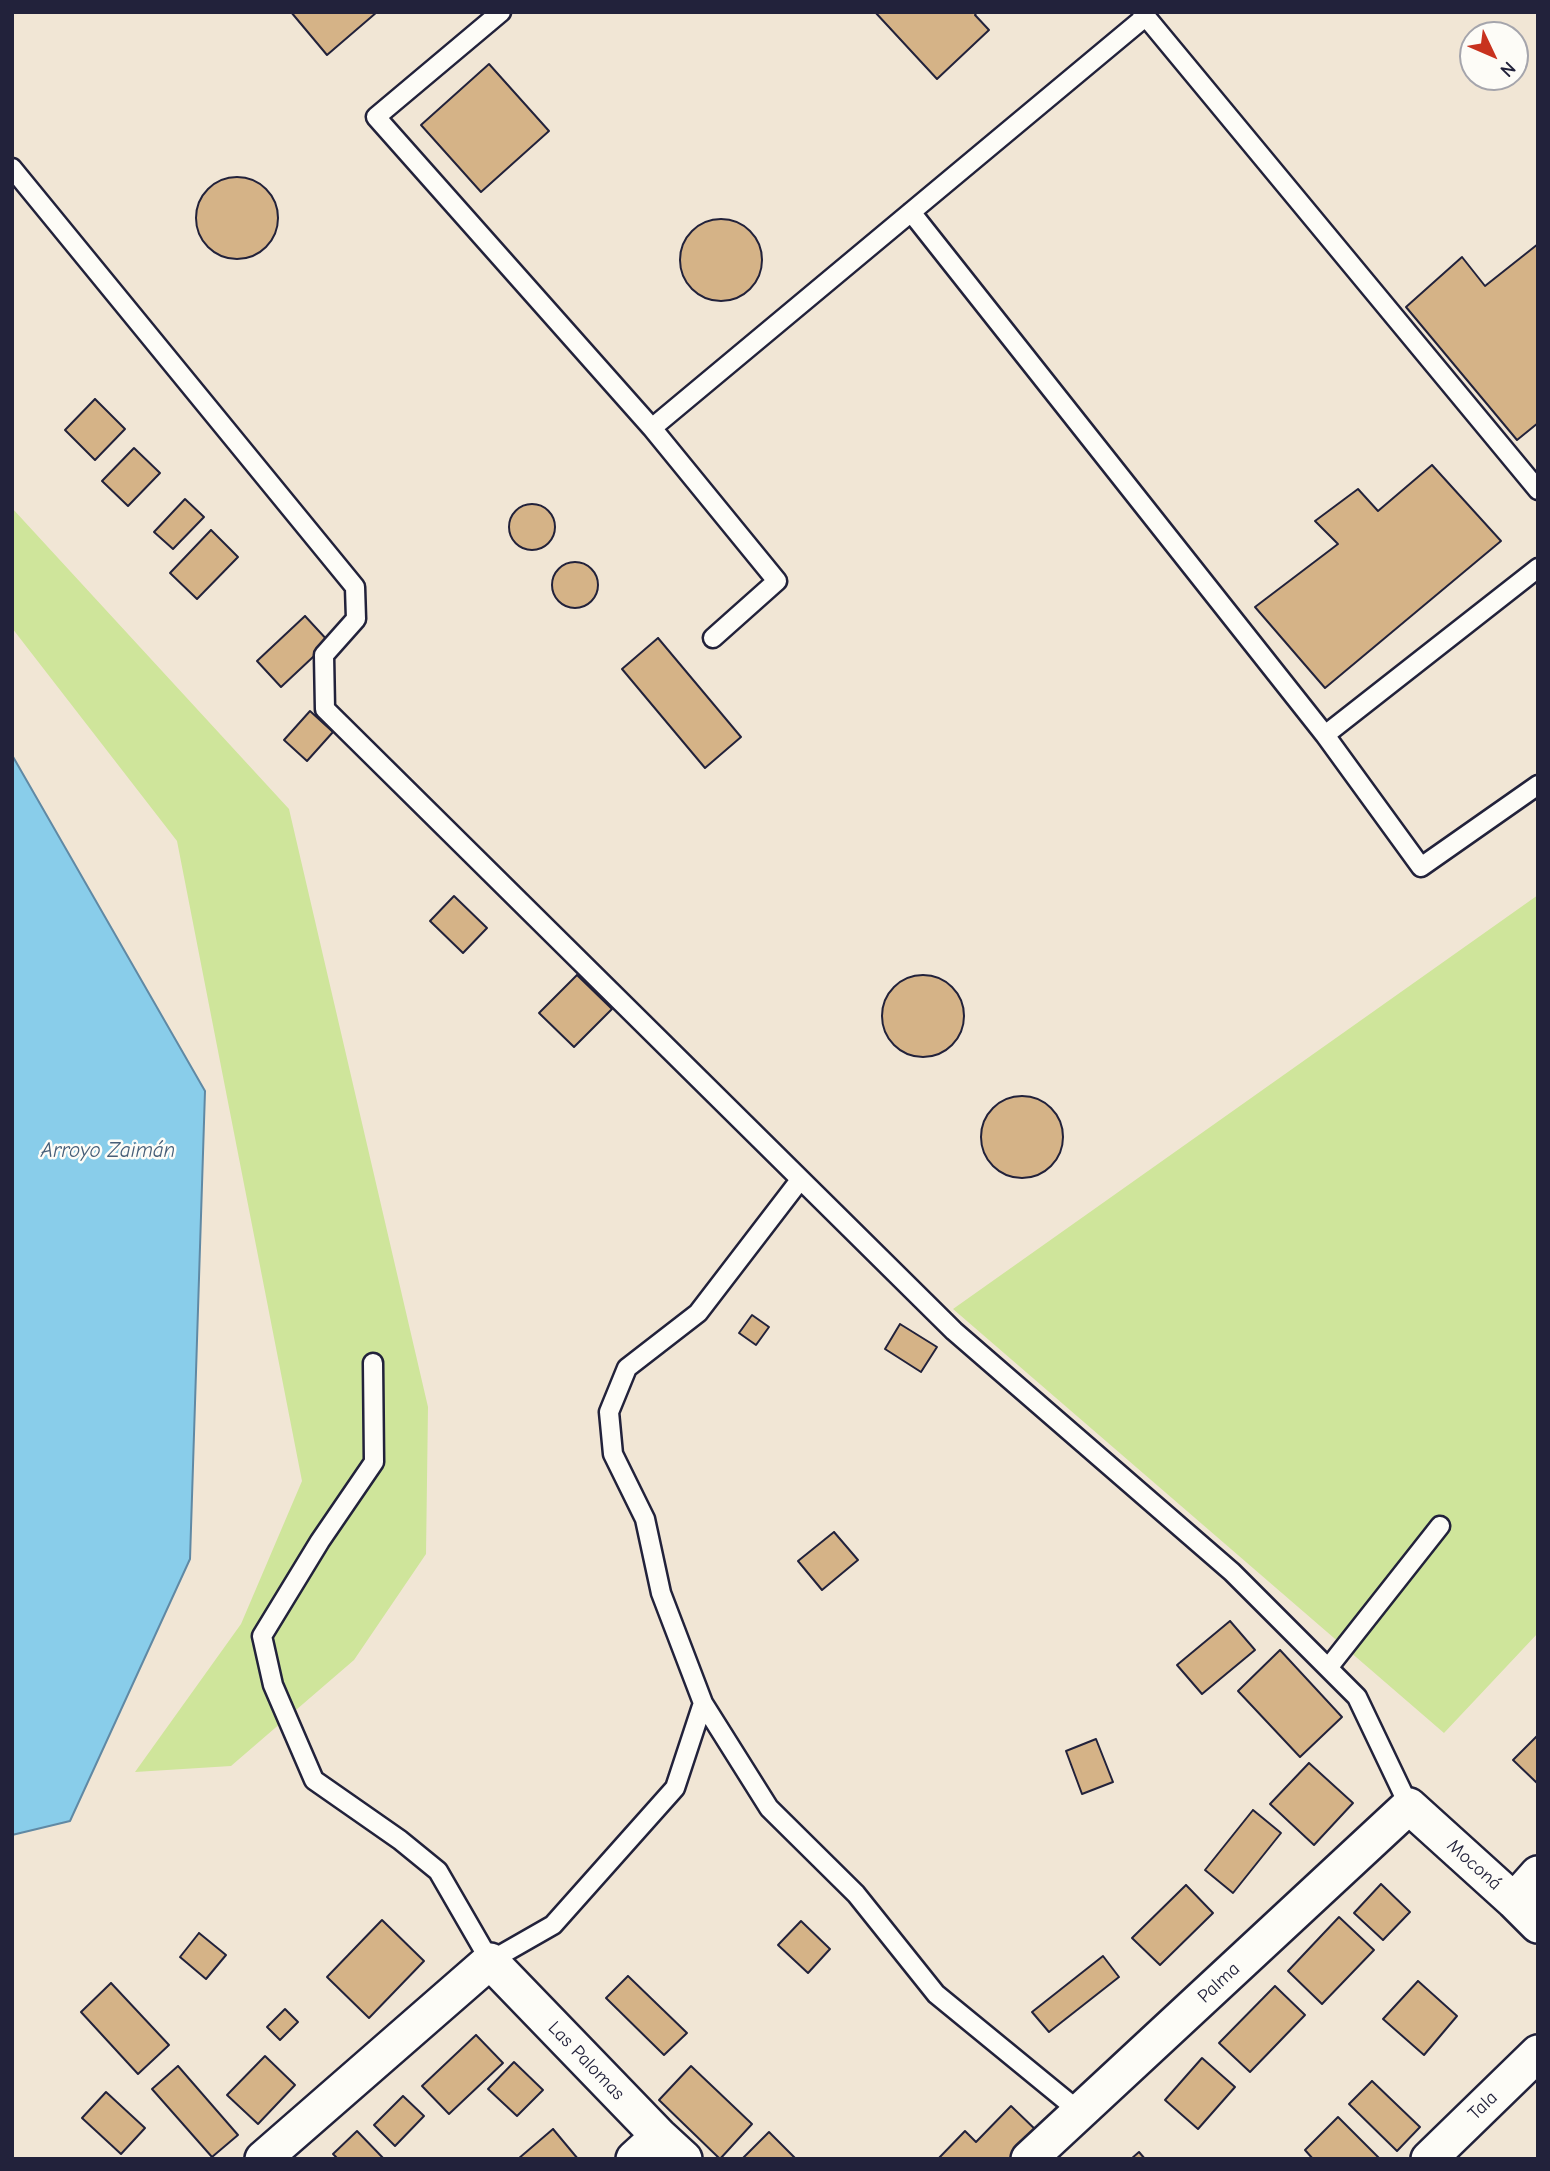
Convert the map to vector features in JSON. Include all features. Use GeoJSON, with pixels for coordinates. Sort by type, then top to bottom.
{"type":"FeatureCollection","features":[{"type":"Feature","properties":{"kind":"street","name":"Moconá"},"geometry":{"type":"LineString","coordinates":[[1409,1807],[1526,1913]]}},
{"type":"Feature","properties":{"kind":"street","name":"Palma"},"geometry":{"type":"LineString","coordinates":[[1029,2159],[1409,1807]]}},
{"type":"Feature","properties":{"kind":"street"},"geometry":{"type":"LineString","coordinates":[[1526,1913],[1538,1874]]}},
{"type":"Feature","properties":{"kind":"street","name":"Las Palomas"},"geometry":{"type":"LineString","coordinates":[[490,1961],[659,2151]]}},
{"type":"Feature","properties":{"kind":"street"},"geometry":{"type":"LineString","coordinates":[[263,2159],[490,1961]]}},
{"type":"Feature","properties":{"kind":"street","name":"Tala"},"geometry":{"type":"LineString","coordinates":[[1429,2159],[1538,2053]]}},
{"type":"Feature","properties":{"kind":"lane"},"geometry":{"type":"LineString","coordinates":[[501,12],[376,117],[652,428],[778,581],[713,638]]}},
{"type":"Feature","properties":{"kind":"lane"},"geometry":{"type":"LineString","coordinates":[[652,428],[1143,14],[1538,490]]}},
{"type":"Feature","properties":{"kind":"lane"},"geometry":{"type":"LineString","coordinates":[[12,168],[355,586],[356,619],[324,655],[325,709],[954,1331],[1232,1572],[1357,1697],[1409,1807]]}},
{"type":"Feature","properties":{"kind":"lane"},"geometry":{"type":"LineString","coordinates":[[911,212],[1325,735],[1421,867],[1538,785]]}},
{"type":"Feature","properties":{"kind":"lane"},"geometry":{"type":"LineString","coordinates":[[1325,735],[1538,568]]}},
{"type":"Feature","properties":{"kind":"lane"},"geometry":{"type":"LineString","coordinates":[[800,1180],[698,1313],[627,1368],[609,1412],[612,1454],[645,1519],[661,1593],[703,1703],[769,1808],[856,1894],[936,1994],[1080,2112]]}},
{"type":"Feature","properties":{"kind":"lane"},"geometry":{"type":"LineString","coordinates":[[373,1363],[374,1462],[320,1541],[262,1636],[273,1685],[314,1780],[438,1871],[490,1961],[553,1925],[675,1788],[703,1703]]}},
{"type":"Feature","properties":{"kind":"lane"},"geometry":{"type":"LineString","coordinates":[[1328,1668],[1440,1526]]}},
{"type":"Feature","properties":{"kind":"green space"},"geometry":{"type":"Polygon","coordinates":[[[12,508],[289,809],[428,1407],[426,1554],[354,1660],[231,1766],[135,1772],[241,1624],[302,1481],[177,841],[12,628],[12,508]]]}},
{"type":"Feature","properties":{"kind":"green space"},"geometry":{"type":"Polygon","coordinates":[[[1538,895],[1538,1633],[1444,1733],[953,1309],[1538,895]]]}},
{"type":"Feature","properties":{"kind":"water","name":"Arroyo Zaimán"},"geometry":{"type":"Polygon","coordinates":[[[12,755],[205,1091],[190,1559],[70,1821],[12,1835],[12,755]]]}},
{"type":"Feature","properties":{"kind":"building"},"geometry":{"type":"Polygon","coordinates":[[[291,12],[377,12],[327,55],[291,12]]]}},
{"type":"Feature","properties":{"kind":"building"},"geometry":{"type":"Polygon","coordinates":[[[875,12],[977,12],[975,15],[989,30],[937,79],[875,12]]]}},
{"type":"Feature","properties":{"kind":"building"},"geometry":{"type":"Polygon","coordinates":[[[489,64],[549,131],[481,192],[421,125],[489,64]]]}},
{"type":"Feature","properties":{"kind":"building"},"geometry":{"type":"Polygon","coordinates":[[[237,177],[253,180],[266,189],[275,202],[278,218],[275,234],[266,247],[253,256],[237,259],[221,256],[208,247],[199,234],[196,218],[199,202],[208,189],[221,180],[237,177]]]}},
{"type":"Feature","properties":{"kind":"building"},"geometry":{"type":"Polygon","coordinates":[[[721,219],[737,222],[750,231],[759,244],[762,260],[759,276],[750,289],[737,298],[721,301],[705,298],[692,289],[683,276],[680,260],[683,244],[692,231],[705,222],[721,219]]]}},
{"type":"Feature","properties":{"kind":"building"},"geometry":{"type":"Polygon","coordinates":[[[1538,244],[1538,423],[1517,440],[1406,307],[1462,257],[1485,286],[1538,244]]]}},
{"type":"Feature","properties":{"kind":"building"},"geometry":{"type":"Polygon","coordinates":[[[95,399],[125,429],[95,460],[65,430],[95,399]]]}},
{"type":"Feature","properties":{"kind":"building"},"geometry":{"type":"Polygon","coordinates":[[[134,448],[160,473],[128,506],[102,481],[134,448]]]}},
{"type":"Feature","properties":{"kind":"building"},"geometry":{"type":"Polygon","coordinates":[[[1432,465],[1501,541],[1325,688],[1255,607],[1338,544],[1315,521],[1358,489],[1378,511],[1432,465]]]}},
{"type":"Feature","properties":{"kind":"building"},"geometry":{"type":"Polygon","coordinates":[[[185,499],[204,517],[173,549],[154,532],[185,499]]]}},
{"type":"Feature","properties":{"kind":"building"},"geometry":{"type":"Polygon","coordinates":[[[532,504],[548,511],[555,527],[548,543],[532,550],[516,543],[509,527],[516,511],[532,504]]]}},
{"type":"Feature","properties":{"kind":"building"},"geometry":{"type":"Polygon","coordinates":[[[211,530],[238,557],[197,599],[170,573],[211,530]]]}},
{"type":"Feature","properties":{"kind":"building"},"geometry":{"type":"Polygon","coordinates":[[[575,562],[591,569],[598,585],[591,601],[575,608],[559,601],[552,585],[559,569],[575,562]]]}},
{"type":"Feature","properties":{"kind":"building"},"geometry":{"type":"Polygon","coordinates":[[[305,616],[329,642],[281,687],[257,661],[305,616]]]}},
{"type":"Feature","properties":{"kind":"building"},"geometry":{"type":"Polygon","coordinates":[[[658,638],[741,737],[705,768],[622,669],[658,638]]]}},
{"type":"Feature","properties":{"kind":"building"},"geometry":{"type":"Polygon","coordinates":[[[310,711],[333,732],[307,761],[284,740],[310,711]]]}},
{"type":"Feature","properties":{"kind":"building"},"geometry":{"type":"Polygon","coordinates":[[[454,896],[487,928],[463,953],[430,921],[454,896]]]}},
{"type":"Feature","properties":{"kind":"building"},"geometry":{"type":"Polygon","coordinates":[[[577,975],[612,1009],[574,1047],[539,1013],[577,975]]]}},
{"type":"Feature","properties":{"kind":"building"},"geometry":{"type":"Polygon","coordinates":[[[923,975],[939,978],[952,987],[961,1000],[964,1016],[961,1032],[952,1045],[939,1054],[923,1057],[907,1054],[894,1045],[885,1032],[882,1016],[885,1000],[894,987],[907,978],[923,975]]]}},
{"type":"Feature","properties":{"kind":"building"},"geometry":{"type":"Polygon","coordinates":[[[1022,1096],[1038,1099],[1051,1108],[1060,1121],[1063,1137],[1060,1153],[1051,1166],[1038,1175],[1022,1178],[1006,1175],[993,1166],[984,1153],[981,1137],[984,1121],[993,1108],[1006,1099],[1022,1096]]]}},
{"type":"Feature","properties":{"kind":"building"},"geometry":{"type":"Polygon","coordinates":[[[752,1315],[769,1327],[756,1345],[739,1333],[752,1315]]]}},
{"type":"Feature","properties":{"kind":"building"},"geometry":{"type":"Polygon","coordinates":[[[900,1324],[937,1347],[921,1372],[885,1349],[900,1324]]]}},
{"type":"Feature","properties":{"kind":"building"},"geometry":{"type":"Polygon","coordinates":[[[834,1532],[858,1560],[822,1590],[798,1561],[834,1532]]]}},
{"type":"Feature","properties":{"kind":"building"},"geometry":{"type":"Polygon","coordinates":[[[1230,1621],[1255,1650],[1202,1694],[1177,1665],[1230,1621]]]}},
{"type":"Feature","properties":{"kind":"building"},"geometry":{"type":"Polygon","coordinates":[[[1280,1650],[1342,1717],[1300,1757],[1238,1691],[1280,1650]]]}},
{"type":"Feature","properties":{"kind":"building"},"geometry":{"type":"Polygon","coordinates":[[[1538,1735],[1538,1784],[1513,1760],[1538,1735]]]}},
{"type":"Feature","properties":{"kind":"building"},"geometry":{"type":"Polygon","coordinates":[[[1096,1739],[1113,1782],[1082,1794],[1066,1751],[1096,1739]]]}},
{"type":"Feature","properties":{"kind":"building"},"geometry":{"type":"Polygon","coordinates":[[[1309,1763],[1353,1803],[1314,1845],[1270,1804],[1309,1763]]]}},
{"type":"Feature","properties":{"kind":"building"},"geometry":{"type":"Polygon","coordinates":[[[1253,1810],[1281,1833],[1233,1893],[1205,1870],[1253,1810]]]}},
{"type":"Feature","properties":{"kind":"building"},"geometry":{"type":"Polygon","coordinates":[[[1381,1884],[1410,1912],[1383,1940],[1354,1913],[1381,1884]]]}},
{"type":"Feature","properties":{"kind":"building"},"geometry":{"type":"Polygon","coordinates":[[[1186,1885],[1213,1913],[1160,1965],[1132,1938],[1186,1885]]]}},
{"type":"Feature","properties":{"kind":"building"},"geometry":{"type":"Polygon","coordinates":[[[1339,1917],[1374,1950],[1322,2004],[1288,1971],[1339,1917]]]}},
{"type":"Feature","properties":{"kind":"building"},"geometry":{"type":"Polygon","coordinates":[[[382,1920],[424,1961],[369,2018],[327,1977],[382,1920]]]}},
{"type":"Feature","properties":{"kind":"building"},"geometry":{"type":"Polygon","coordinates":[[[801,1921],[830,1949],[808,1973],[778,1945],[801,1921]]]}},
{"type":"Feature","properties":{"kind":"building"},"geometry":{"type":"Polygon","coordinates":[[[199,1933],[226,1955],[206,1979],[180,1957],[199,1933]]]}},
{"type":"Feature","properties":{"kind":"building"},"geometry":{"type":"Polygon","coordinates":[[[1103,1956],[1119,1977],[1049,2032],[1032,2012],[1103,1956]]]}},
{"type":"Feature","properties":{"kind":"building"},"geometry":{"type":"Polygon","coordinates":[[[628,1976],[687,2033],[664,2055],[606,1998],[628,1976]]]}},
{"type":"Feature","properties":{"kind":"building"},"geometry":{"type":"Polygon","coordinates":[[[1418,1981],[1457,2016],[1424,2055],[1383,2019],[1418,1981]]]}},
{"type":"Feature","properties":{"kind":"building"},"geometry":{"type":"Polygon","coordinates":[[[111,1983],[169,2045],[138,2074],[81,2012],[111,1983]]]}},
{"type":"Feature","properties":{"kind":"building"},"geometry":{"type":"Polygon","coordinates":[[[1275,1986],[1305,2015],[1250,2072],[1219,2043],[1275,1986]]]}},
{"type":"Feature","properties":{"kind":"building"},"geometry":{"type":"Polygon","coordinates":[[[285,2009],[298,2022],[280,2040],[267,2027],[285,2009]]]}},
{"type":"Feature","properties":{"kind":"building"},"geometry":{"type":"Polygon","coordinates":[[[476,2035],[503,2063],[449,2114],[422,2086],[476,2035]]]}},
{"type":"Feature","properties":{"kind":"building"},"geometry":{"type":"Polygon","coordinates":[[[265,2056],[295,2085],[258,2124],[227,2095],[265,2056]]]}},
{"type":"Feature","properties":{"kind":"building"},"geometry":{"type":"Polygon","coordinates":[[[1202,2058],[1235,2087],[1198,2129],[1165,2100],[1202,2058]]]}},
{"type":"Feature","properties":{"kind":"building"},"geometry":{"type":"Polygon","coordinates":[[[514,2062],[543,2090],[517,2116],[488,2089],[514,2062]]]}},
{"type":"Feature","properties":{"kind":"building"},"geometry":{"type":"Polygon","coordinates":[[[178,2066],[238,2135],[212,2157],[152,2089],[178,2066]]]}},
{"type":"Feature","properties":{"kind":"building"},"geometry":{"type":"Polygon","coordinates":[[[691,2066],[752,2124],[720,2159],[659,2100],[691,2066]]]}},
{"type":"Feature","properties":{"kind":"building"},"geometry":{"type":"Polygon","coordinates":[[[1372,2081],[1420,2127],[1397,2151],[1349,2104],[1372,2081]]]}},
{"type":"Feature","properties":{"kind":"building"},"geometry":{"type":"Polygon","coordinates":[[[106,2092],[145,2128],[121,2154],[82,2118],[106,2092]]]}},
{"type":"Feature","properties":{"kind":"building"},"geometry":{"type":"Polygon","coordinates":[[[403,2096],[424,2116],[395,2146],[374,2125],[403,2096]]]}},
{"type":"Feature","properties":{"kind":"building"},"geometry":{"type":"Polygon","coordinates":[[[1011,2106],[1038,2132],[1011,2159],[938,2159],[965,2131],[976,2142],[1011,2106]]]}},
{"type":"Feature","properties":{"kind":"building"},"geometry":{"type":"Polygon","coordinates":[[[1338,2117],[1380,2159],[1313,2159],[1305,2150],[1338,2117]]]}},
{"type":"Feature","properties":{"kind":"building"},"geometry":{"type":"Polygon","coordinates":[[[553,2129],[578,2159],[518,2159],[553,2129]]]}},
{"type":"Feature","properties":{"kind":"building"},"geometry":{"type":"Polygon","coordinates":[[[357,2131],[384,2159],[338,2159],[333,2154],[357,2131]]]}},
{"type":"Feature","properties":{"kind":"building"},"geometry":{"type":"Polygon","coordinates":[[[769,2132],[796,2159],[742,2159],[769,2132]]]}},
{"type":"Feature","properties":{"kind":"building"},"geometry":{"type":"Polygon","coordinates":[[[1139,2152],[1145,2159],[1131,2159],[1139,2152]]]}}]}
